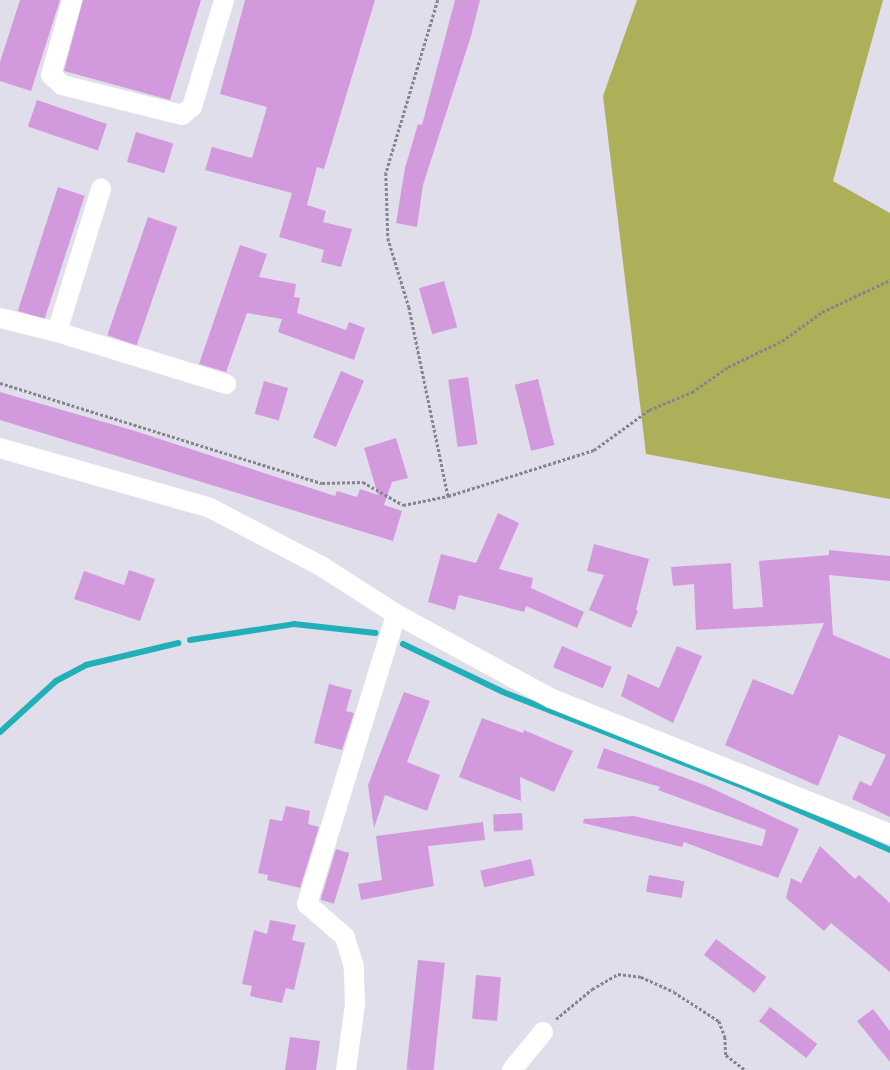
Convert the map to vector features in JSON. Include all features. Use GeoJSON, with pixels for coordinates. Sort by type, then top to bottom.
{"type":"FeatureCollection","features":[{"type":"Feature","properties":{"kind":"street"},"geometry":{"type":"LineString","coordinates":[[72,0],[51,75],[62,85],[182,115],[192,107],[224,0]]}},
{"type":"Feature","properties":{"kind":"street"},"geometry":{"type":"LineString","coordinates":[[57,332],[101,189]]}},
{"type":"Feature","properties":{"kind":"street"},"geometry":{"type":"LineString","coordinates":[[0,318],[57,332],[226,384]]}},
{"type":"Feature","properties":{"kind":"street"},"geometry":{"type":"LineString","coordinates":[[0,448],[210,508],[321,566],[396,614],[550,698],[890,834]]}},
{"type":"Feature","properties":{"kind":"street"},"geometry":{"type":"LineString","coordinates":[[346,1070],[355,1004],[354,967],[345,937],[307,904],[396,614]]}},
{"type":"Feature","properties":{"kind":"street"},"geometry":{"type":"LineString","coordinates":[[512,1070],[543,1032]]}},
{"type":"Feature","properties":{"kind":"path"},"geometry":{"type":"LineString","coordinates":[[438,0],[386,173],[388,238],[409,307],[448,496]]}},
{"type":"Feature","properties":{"kind":"path"},"geometry":{"type":"LineString","coordinates":[[0,383],[322,483],[363,482],[403,505],[448,496],[594,450],[649,410],[692,392],[728,367],[782,341],[822,312],[890,280]]}},
{"type":"Feature","properties":{"kind":"path"},"geometry":{"type":"LineString","coordinates":[[543,1032],[592,989],[618,974],[641,976],[674,992],[719,1021],[725,1037],[726,1055],[745,1070]]}},
{"type":"Feature","properties":{"kind":"shaded area"},"geometry":{"type":"Polygon","coordinates":[[[637,0],[883,0],[833,181],[890,213],[890,499],[646,454],[603,96],[637,0]]]}},
{"type":"Feature","properties":{"kind":"building"},"geometry":{"type":"Polygon","coordinates":[[[20,0],[60,0],[31,91],[0,81],[0,62],[20,0]]]}},
{"type":"Feature","properties":{"kind":"building"},"geometry":{"type":"Polygon","coordinates":[[[83,0],[201,0],[170,100],[64,71],[83,0]]]}},
{"type":"Feature","properties":{"kind":"building"},"geometry":{"type":"Polygon","coordinates":[[[245,0],[375,0],[324,169],[317,167],[307,205],[326,211],[323,222],[352,229],[341,267],[321,262],[324,250],[279,237],[292,193],[205,170],[212,147],[252,158],[267,107],[220,94],[245,0]]]}},
{"type":"Feature","properties":{"kind":"building"},"geometry":{"type":"Polygon","coordinates":[[[455,0],[480,0],[471,36],[423,185],[417,227],[396,223],[405,168],[418,124],[422,125],[455,0]]]}},
{"type":"Feature","properties":{"kind":"building"},"geometry":{"type":"Polygon","coordinates":[[[37,100],[107,124],[98,151],[28,126],[37,100]]]}},
{"type":"Feature","properties":{"kind":"building"},"geometry":{"type":"Polygon","coordinates":[[[136,132],[173,143],[164,173],[127,162],[136,132]]]}},
{"type":"Feature","properties":{"kind":"building"},"geometry":{"type":"Polygon","coordinates":[[[58,187],[85,196],[44,319],[18,311],[58,187]]]}},
{"type":"Feature","properties":{"kind":"building"},"geometry":{"type":"Polygon","coordinates":[[[148,217],[177,227],[137,345],[107,335],[148,217]]]}},
{"type":"Feature","properties":{"kind":"building"},"geometry":{"type":"Polygon","coordinates":[[[240,245],[267,254],[259,277],[296,284],[294,297],[300,298],[297,313],[346,330],[349,322],[365,328],[354,360],[278,332],[282,319],[247,313],[226,372],[199,364],[240,245]]]}},
{"type":"Feature","properties":{"kind":"building"},"geometry":{"type":"Polygon","coordinates":[[[444,281],[457,327],[432,334],[419,288],[444,281]]]}},
{"type":"Feature","properties":{"kind":"building"},"geometry":{"type":"Polygon","coordinates":[[[341,371],[364,381],[336,447],[313,437],[341,371]]]}},
{"type":"Feature","properties":{"kind":"building"},"geometry":{"type":"Polygon","coordinates":[[[468,377],[477,444],[458,447],[448,380],[468,377]]]}},
{"type":"Feature","properties":{"kind":"building"},"geometry":{"type":"Polygon","coordinates":[[[538,379],[554,445],[531,451],[515,385],[538,379]]]}},
{"type":"Feature","properties":{"kind":"building"},"geometry":{"type":"Polygon","coordinates":[[[264,381],[288,388],[279,421],[255,414],[264,381]]]}},
{"type":"Feature","properties":{"kind":"building"},"geometry":{"type":"Polygon","coordinates":[[[0,392],[135,431],[335,496],[337,491],[357,497],[360,489],[378,495],[364,448],[396,438],[408,478],[392,482],[384,505],[402,511],[393,541],[0,420],[0,392]]]}},
{"type":"Feature","properties":{"kind":"building"},"geometry":{"type":"Polygon","coordinates":[[[498,513],[519,523],[499,569],[533,578],[531,588],[584,612],[577,628],[526,606],[524,612],[459,595],[455,610],[428,602],[441,554],[476,563],[498,513]]]}},
{"type":"Feature","properties":{"kind":"building"},"geometry":{"type":"Polygon","coordinates":[[[594,544],[649,559],[636,610],[638,611],[631,628],[589,610],[604,575],[587,571],[594,544]]]}},
{"type":"Feature","properties":{"kind":"building"},"geometry":{"type":"Polygon","coordinates":[[[829,550],[890,556],[890,581],[829,575],[833,635],[890,659],[890,817],[852,799],[860,781],[871,786],[886,755],[839,735],[818,786],[725,745],[753,679],[793,695],[824,623],[696,630],[694,584],[673,586],[671,567],[731,563],[733,609],[763,607],[759,561],[829,555],[829,550]]]}},
{"type":"Feature","properties":{"kind":"building"},"geometry":{"type":"Polygon","coordinates":[[[129,570],[155,579],[140,621],[74,599],[84,571],[124,585],[129,570]]]}},
{"type":"Feature","properties":{"kind":"building"},"geometry":{"type":"Polygon","coordinates":[[[562,646],[612,667],[603,688],[553,667],[562,646]]]}},
{"type":"Feature","properties":{"kind":"building"},"geometry":{"type":"Polygon","coordinates":[[[677,646],[702,656],[673,723],[621,696],[628,674],[659,688],[677,646]]]}},
{"type":"Feature","properties":{"kind":"building"},"geometry":{"type":"Polygon","coordinates":[[[329,684],[352,690],[346,711],[354,713],[342,750],[314,743],[329,684]]]}},
{"type":"Feature","properties":{"kind":"building"},"geometry":{"type":"Polygon","coordinates":[[[404,692],[430,701],[407,762],[440,775],[427,811],[385,795],[374,828],[368,785],[404,692]]]}},
{"type":"Feature","properties":{"kind":"building"},"geometry":{"type":"Polygon","coordinates":[[[482,718],[523,733],[524,730],[573,751],[554,792],[520,777],[521,801],[459,777],[482,718]]]}},
{"type":"Feature","properties":{"kind":"building"},"geometry":{"type":"Polygon","coordinates":[[[604,748],[707,786],[799,829],[778,878],[684,842],[682,847],[583,823],[584,819],[634,816],[762,846],[766,830],[658,790],[660,787],[597,768],[604,748]]]}},
{"type":"Feature","properties":{"kind":"building"},"geometry":{"type":"Polygon","coordinates":[[[286,806],[310,811],[308,824],[319,827],[300,888],[267,880],[268,875],[258,873],[270,819],[282,821],[286,806]]]}},
{"type":"Feature","properties":{"kind":"building"},"geometry":{"type":"Polygon","coordinates":[[[522,813],[523,830],[494,831],[493,815],[522,813]]]}},
{"type":"Feature","properties":{"kind":"building"},"geometry":{"type":"Polygon","coordinates":[[[483,822],[485,840],[428,846],[434,886],[361,900],[358,884],[382,880],[376,836],[483,822]]]}},
{"type":"Feature","properties":{"kind":"building"},"geometry":{"type":"Polygon","coordinates":[[[820,846],[855,879],[859,875],[890,903],[890,972],[831,923],[824,931],[786,898],[791,878],[801,883],[820,846]]]}},
{"type":"Feature","properties":{"kind":"building"},"geometry":{"type":"Polygon","coordinates":[[[336,849],[349,853],[334,904],[321,900],[336,849]]]}},
{"type":"Feature","properties":{"kind":"building"},"geometry":{"type":"Polygon","coordinates":[[[531,859],[535,876],[484,887],[480,871],[531,859]]]}},
{"type":"Feature","properties":{"kind":"building"},"geometry":{"type":"Polygon","coordinates":[[[649,875],[684,881],[682,898],[646,892],[649,875]]]}},
{"type":"Feature","properties":{"kind":"building"},"geometry":{"type":"Polygon","coordinates":[[[270,920],[296,925],[292,940],[305,943],[294,990],[286,988],[282,1003],[250,996],[252,986],[242,984],[254,930],[267,934],[270,920]]]}},
{"type":"Feature","properties":{"kind":"building"},"geometry":{"type":"Polygon","coordinates":[[[716,939],[766,977],[754,993],[704,955],[716,939]]]}},
{"type":"Feature","properties":{"kind":"building"},"geometry":{"type":"Polygon","coordinates":[[[418,960],[445,963],[434,1070],[407,1069],[418,960]]]}},
{"type":"Feature","properties":{"kind":"building"},"geometry":{"type":"Polygon","coordinates":[[[476,975],[501,977],[497,1021],[472,1019],[476,975]]]}},
{"type":"Feature","properties":{"kind":"building"},"geometry":{"type":"Polygon","coordinates":[[[770,1007],[817,1044],[806,1058],[759,1021],[770,1007]]]}},
{"type":"Feature","properties":{"kind":"building"},"geometry":{"type":"Polygon","coordinates":[[[873,1009],[890,1031],[890,1062],[857,1021],[873,1009]]]}},
{"type":"Feature","properties":{"kind":"building"},"geometry":{"type":"Polygon","coordinates":[[[290,1037],[320,1041],[316,1070],[285,1070],[290,1037]]]}},
{"type":"Feature","properties":{"kind":"waterway"},"geometry":{"type":"LineString","coordinates":[[190,640],[294,624],[376,633]]}},
{"type":"Feature","properties":{"kind":"waterway"},"geometry":{"type":"LineString","coordinates":[[0,732],[56,681],[86,665],[178,643]]}},
{"type":"Feature","properties":{"kind":"waterway"},"geometry":{"type":"LineString","coordinates":[[403,644],[503,692],[743,786],[890,850]]}}]}
